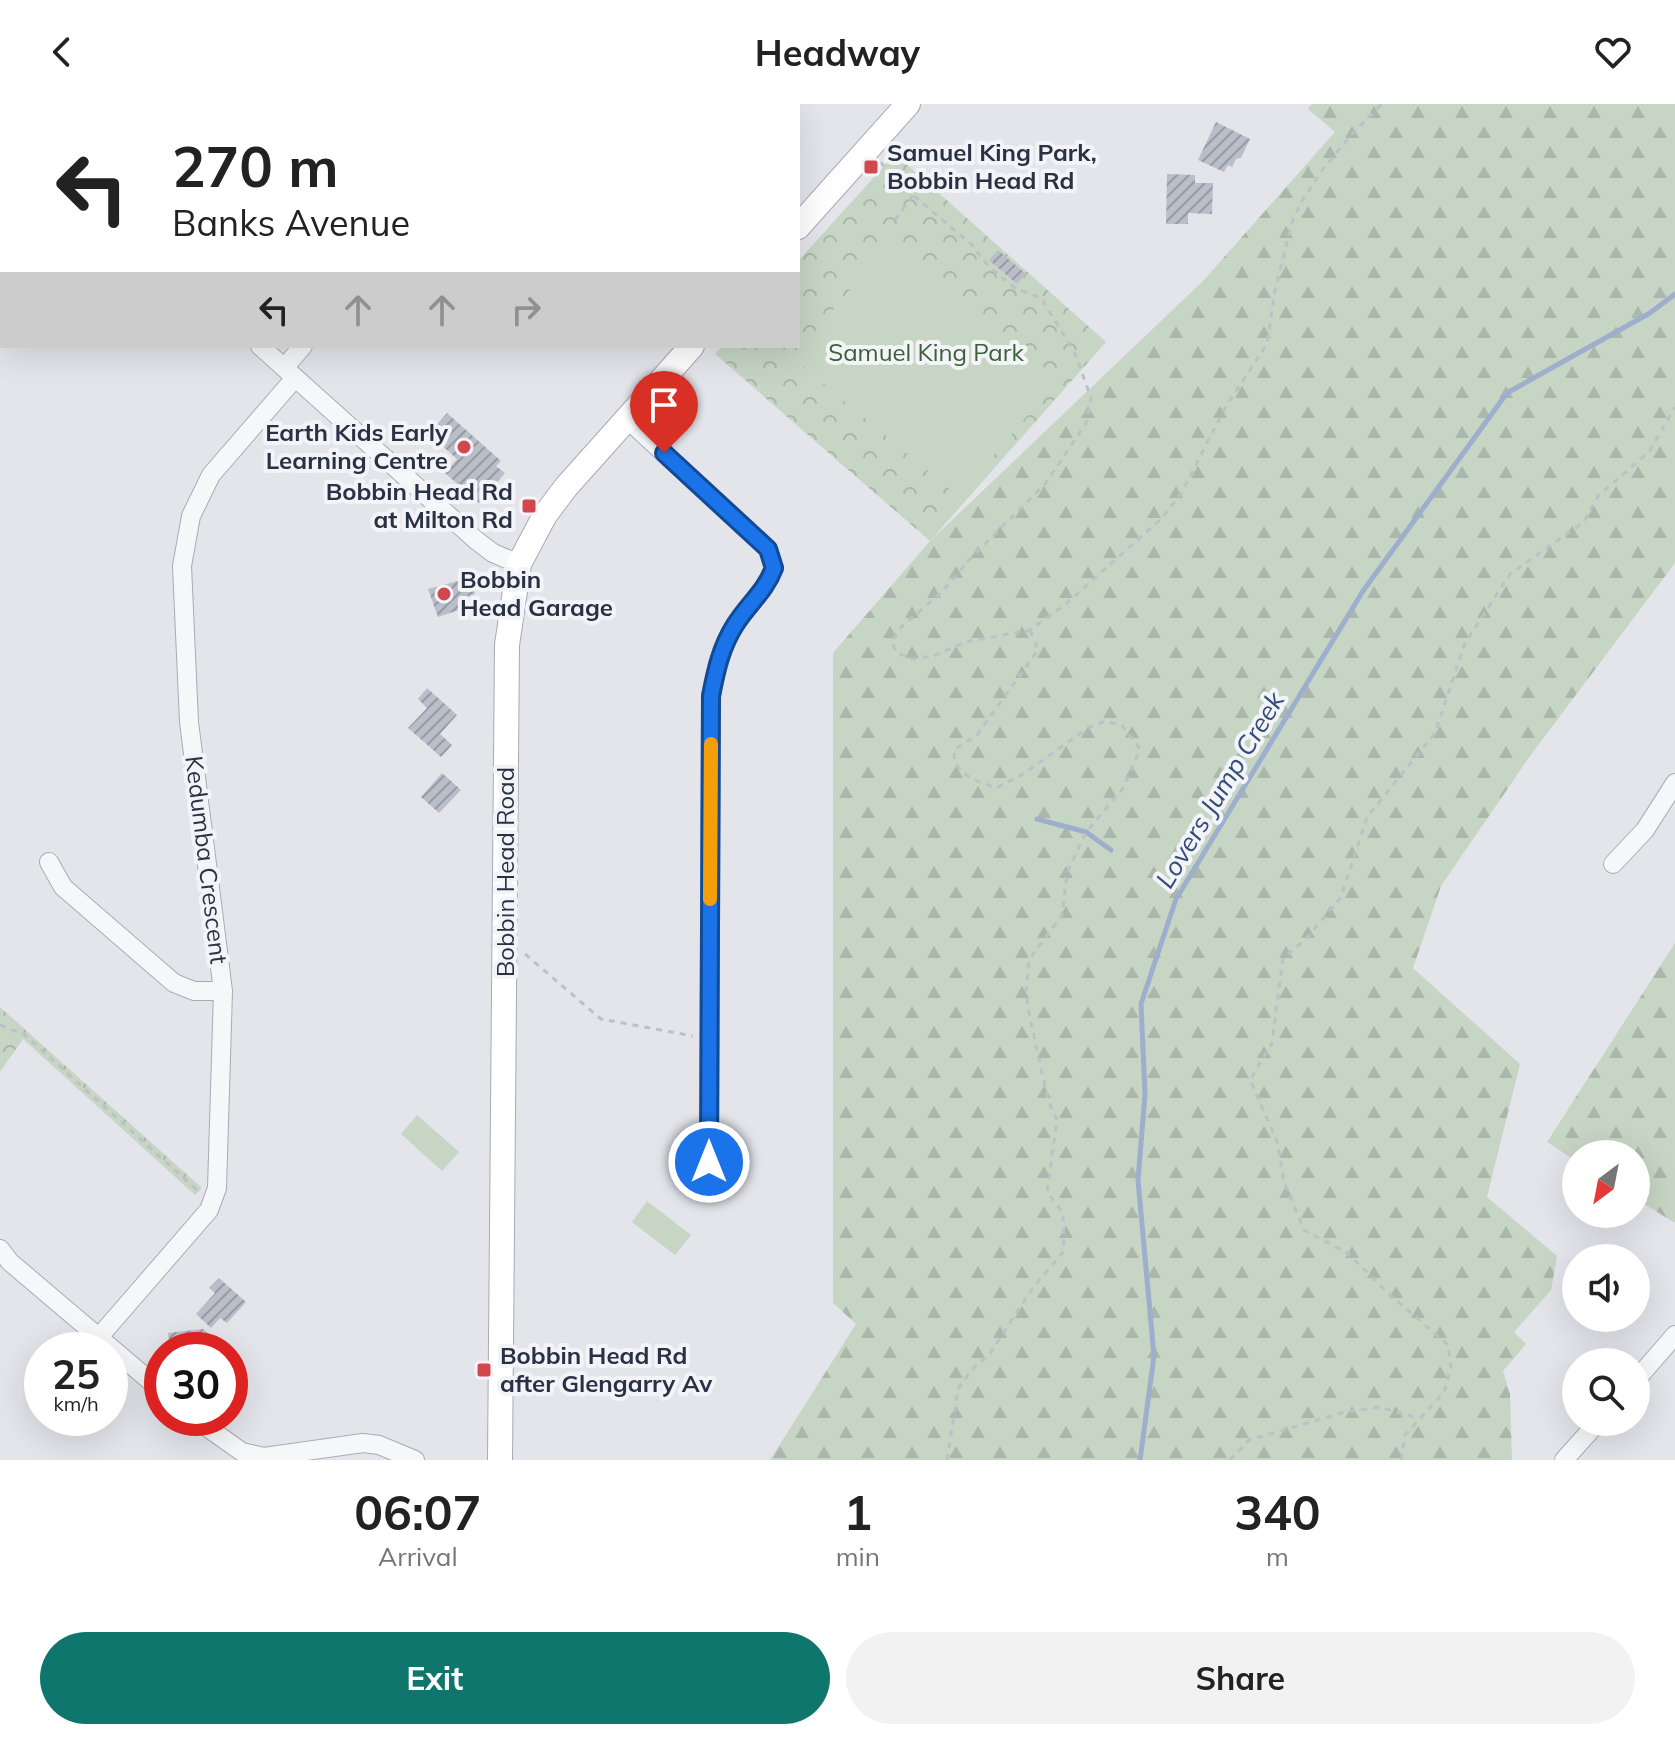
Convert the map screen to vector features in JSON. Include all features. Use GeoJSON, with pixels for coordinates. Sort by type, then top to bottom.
{"type":"FeatureCollection","features":[{"type":"Feature","properties":{"kind":"main road"},"geometry":{"type":"LineString","coordinates":[[800,225],[908,104]]}},
{"type":"Feature","properties":{"kind":"main road","name":"Bobbin Head Road"},"geometry":{"type":"LineString","coordinates":[[500,1460],[507,645],[519,564],[545,515],[566,487],[690,348]]}},
{"type":"Feature","properties":{"kind":"street"},"geometry":{"type":"LineString","coordinates":[[262,348],[477,541],[493,553],[519,564]]}},
{"type":"Feature","properties":{"kind":"street","name":"Kedumba Crescent"},"geometry":{"type":"LineString","coordinates":[[103,1332],[209,1210],[217,1188],[223,991],[189,722],[182,566],[191,516],[211,475],[289,373],[302,348]]}},
{"type":"Feature","properties":{"kind":"street"},"geometry":{"type":"LineString","coordinates":[[627,419],[768,549],[774,568],[767,586],[736,623],[719,656],[711,696],[709,1162]]}},
{"type":"Feature","properties":{"kind":"street"},"geometry":{"type":"LineString","coordinates":[[1613,864],[1645,830],[1675,783]]}},
{"type":"Feature","properties":{"kind":"street"},"geometry":{"type":"LineString","coordinates":[[49,862],[63,887],[174,983],[194,991],[223,991]]}},
{"type":"Feature","properties":{"kind":"street"},"geometry":{"type":"LineString","coordinates":[[0,1249],[10,1262],[93,1332]]}},
{"type":"Feature","properties":{"kind":"street"},"geometry":{"type":"LineString","coordinates":[[1650,1364],[1675,1335]]}},
{"type":"Feature","properties":{"kind":"street"},"geometry":{"type":"LineString","coordinates":[[128,1362],[144,1376]]}},
{"type":"Feature","properties":{"kind":"street"},"geometry":{"type":"LineString","coordinates":[[219,1436],[242,1452],[264,1457],[363,1443],[379,1445],[415,1460]]}},
{"type":"Feature","properties":{"kind":"street"},"geometry":{"type":"LineString","coordinates":[[1564,1460],[1585,1436]]}},
{"type":"Feature","properties":{"kind":"path"},"geometry":{"type":"LineString","coordinates":[[867,150],[913,195],[972,245],[989,267],[1015,288],[1041,298],[1075,353],[1091,398],[1086,423],[1046,483],[969,560],[942,592],[898,630],[892,642],[896,652],[912,659],[934,656],[965,642],[1030,630],[1067,603],[1161,519],[1181,494],[1225,408],[1267,344],[1275,291],[1292,222],[1302,201],[1323,169],[1382,104]]}},
{"type":"Feature","properties":{"kind":"path"},"geometry":{"type":"LineString","coordinates":[[895,220],[913,195]]}},
{"type":"Feature","properties":{"kind":"path"},"geometry":{"type":"LineString","coordinates":[[1401,1460],[1405,1435],[1444,1392],[1451,1367],[1448,1345],[1347,1253],[1304,1230],[1284,1182],[1277,1141],[1250,1080],[1272,1043],[1283,958],[1306,939],[1341,897],[1367,817],[1435,733],[1465,643],[1510,574],[1584,522],[1598,496],[1649,452],[1675,407]]}},
{"type":"Feature","properties":{"kind":"path"},"geometry":{"type":"LineString","coordinates":[[947,1460],[958,1389],[973,1368],[989,1355],[1032,1289],[1064,1251],[1063,1213],[1047,1192],[1057,1120],[1048,1100],[1029,1013],[1026,991],[1029,960],[1062,915],[1067,873],[1086,832],[1124,787],[1140,749],[1121,724],[1102,722],[1088,728],[1025,773],[996,788],[964,776],[954,760],[954,750],[977,735],[1038,650],[1030,630]]}},
{"type":"Feature","properties":{"kind":"path"},"geometry":{"type":"LineString","coordinates":[[525,954],[601,1019],[708,1039]]}},
{"type":"Feature","properties":{"kind":"path"},"geometry":{"type":"LineString","coordinates":[[0,1025],[25,1035],[212,1203]]}},
{"type":"Feature","properties":{"kind":"path"},"geometry":{"type":"LineString","coordinates":[[1230,1460],[1249,1440],[1345,1412],[1379,1407],[1418,1418]]}},
{"type":"Feature","properties":{"kind":"green space"},"geometry":{"type":"Polygon","coordinates":[[[1312,104],[1675,104],[1675,563],[1530,756],[1441,886],[1413,968],[1520,1064],[1487,1197],[1557,1256],[1551,1290],[1514,1332],[1526,1344],[1503,1371],[1510,1394],[1512,1460],[770,1460],[856,1324],[833,1303],[833,653],[930,541],[1203,281],[1335,132],[1308,109],[1312,104]]]}},
{"type":"Feature","properties":{"kind":"green space","name":"Samuel King Park"},"geometry":{"type":"Polygon","coordinates":[[[895,154],[1106,342],[930,541],[715,354],[720,348],[800,348],[800,259],[895,154]]]}},
{"type":"Feature","properties":{"kind":"green space"},"geometry":{"type":"Polygon","coordinates":[[[891,240],[1058,379],[959,497],[793,358],[891,240]]]}},
{"type":"Feature","properties":{"kind":"green space"},"geometry":{"type":"Polygon","coordinates":[[[1675,943],[1675,1223],[1650,1208],[1650,1140],[1562,1140],[1562,1152],[1547,1142],[1675,943]]]}},
{"type":"Feature","properties":{"kind":"green space"},"geometry":{"type":"Polygon","coordinates":[[[0,1007],[202,1188],[195,1195],[23,1039],[0,1072],[0,1007]]]}},
{"type":"Feature","properties":{"kind":"green space"},"geometry":{"type":"Polygon","coordinates":[[[417,1115],[459,1152],[442,1171],[401,1134],[417,1115]]]}},
{"type":"Feature","properties":{"kind":"green space"},"geometry":{"type":"Polygon","coordinates":[[[647,1201],[691,1235],[675,1255],[632,1222],[647,1201]]]}},
{"type":"Feature","properties":{"kind":"building"},"geometry":{"type":"Polygon","coordinates":[[[1216,122],[1250,139],[1241,158],[1236,159],[1232,167],[1228,165],[1224,172],[1198,160],[1216,122]]]}},
{"type":"Feature","properties":{"kind":"building"},"geometry":{"type":"Polygon","coordinates":[[[1167,174],[1195,175],[1195,183],[1213,183],[1212,214],[1188,213],[1188,224],[1166,224],[1167,174]]]}},
{"type":"Feature","properties":{"kind":"building"},"geometry":{"type":"Polygon","coordinates":[[[998,250],[1026,274],[1017,284],[989,260],[998,250]]]}},
{"type":"Feature","properties":{"kind":"building","name":"Earth Kids Early Learning Centre"},"geometry":{"type":"Polygon","coordinates":[[[447,413],[501,461],[496,466],[505,473],[479,503],[445,473],[457,459],[429,434],[447,413]]]}},
{"type":"Feature","properties":{"kind":"building","name":"Bobbin Head Garage"},"geometry":{"type":"Polygon","coordinates":[[[469,578],[475,594],[459,599],[462,609],[438,617],[428,589],[469,578]]]}},
{"type":"Feature","properties":{"kind":"building"},"geometry":{"type":"Polygon","coordinates":[[[427,688],[457,715],[440,734],[452,745],[441,757],[408,728],[427,708],[418,699],[427,688]]]}},
{"type":"Feature","properties":{"kind":"building"},"geometry":{"type":"Polygon","coordinates":[[[442,773],[461,790],[439,813],[421,797],[442,773]]]}},
{"type":"Feature","properties":{"kind":"building"},"geometry":{"type":"Polygon","coordinates":[[[219,1278],[246,1302],[227,1323],[220,1318],[211,1328],[196,1314],[215,1293],[209,1288],[219,1278]]]}},
{"type":"Feature","properties":{"kind":"building"},"geometry":{"type":"Polygon","coordinates":[[[203,1329],[207,1332],[177,1332],[203,1329]]]}},
{"type":"Feature","properties":{"kind":"waterway","name":"Lovers Jump Creek"},"geometry":{"type":"LineString","coordinates":[[1140,1460],[1154,1356],[1138,1180],[1145,1094],[1141,1004],[1176,899],[1363,591],[1507,393],[1650,313],[1675,294]]}},
{"type":"Feature","properties":{"kind":"waterway"},"geometry":{"type":"LineString","coordinates":[[1037,819],[1086,832],[1111,850]]}},
{"type":"Feature","properties":{"kind":"slow traffic"},"geometry":{"type":"LineString","coordinates":[[710,899],[711,744]]}},
{"type":"Feature","properties":{"kind":"place","name":"Samuel King Park, Bobbin Head Rd"},"geometry":{"type":"Point","coordinates":[871,167]}},
{"type":"Feature","properties":{"kind":"place","name":"Earth Kids Early Learning Centre"},"geometry":{"type":"Point","coordinates":[464,447]}},
{"type":"Feature","properties":{"kind":"place","name":"Bobbin Head Rd at Milton Rd"},"geometry":{"type":"Point","coordinates":[529,506]}},
{"type":"Feature","properties":{"kind":"place","name":"Bobbin Head Garage"},"geometry":{"type":"Point","coordinates":[444,594]}},
{"type":"Feature","properties":{"kind":"place","name":"Bobbin Head Rd after Glengarry Av"},"geometry":{"type":"Point","coordinates":[484,1370]}},
{"type":"Feature","properties":{"kind":"route"},"geometry":{"type":"LineString","coordinates":[[664,453],[768,549],[774,568],[767,586],[736,623],[719,656],[711,696],[709,1162]]}}]}
